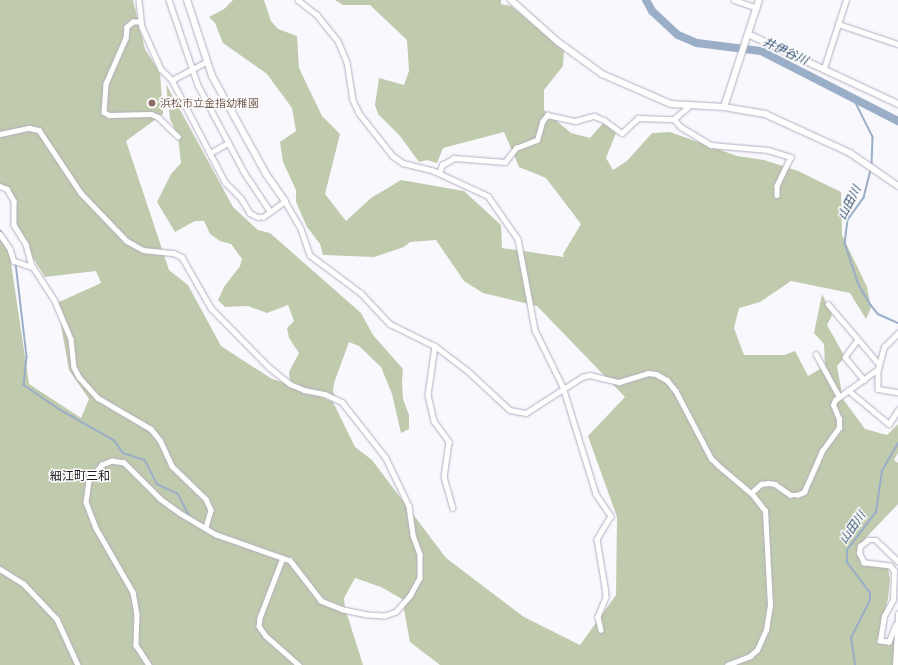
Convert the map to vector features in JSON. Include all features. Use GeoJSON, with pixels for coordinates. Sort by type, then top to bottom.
{"type":"FeatureCollection","features":[{"type":"Feature","properties":{"kind":"street"},"geometry":{"type":"LineString","coordinates":[[140,0],[141,22],[161,69],[172,80],[225,182],[241,198],[252,214],[260,217],[285,201]]}},
{"type":"Feature","properties":{"kind":"street"},"geometry":{"type":"LineString","coordinates":[[169,0],[191,70],[244,172],[270,211]]}},
{"type":"Feature","properties":{"kind":"street"},"geometry":{"type":"LineString","coordinates":[[188,0],[198,28],[206,62],[266,174],[285,201],[301,229],[310,255],[361,293],[390,324],[435,346],[468,371],[510,410],[518,413],[526,413],[533,410],[563,387],[590,375],[619,382],[648,373],[656,374],[667,380],[676,391],[712,458],[751,493],[765,511],[770,606],[766,630],[757,650],[750,656],[727,665]]}},
{"type":"Feature","properties":{"kind":"street"},"geometry":{"type":"LineString","coordinates":[[298,0],[317,16],[338,41],[347,62],[352,100],[359,113],[393,156],[403,163],[439,173],[488,196],[518,239],[535,330],[563,387],[589,477],[596,494],[611,516],[597,539],[606,598],[598,617],[601,630]]}},
{"type":"Feature","properties":{"kind":"street"},"geometry":{"type":"LineString","coordinates":[[511,0],[558,42],[602,74],[658,100],[688,107],[724,107],[765,114],[833,144],[868,165],[898,186]]}},
{"type":"Feature","properties":{"kind":"street"},"geometry":{"type":"LineString","coordinates":[[734,0],[757,8]]}},
{"type":"Feature","properties":{"kind":"street"},"geometry":{"type":"LineString","coordinates":[[724,107],[759,0]]}},
{"type":"Feature","properties":{"kind":"street"},"geometry":{"type":"LineString","coordinates":[[824,68],[846,0]]}},
{"type":"Feature","properties":{"kind":"street"},"geometry":{"type":"LineString","coordinates":[[141,22],[133,22],[127,27],[126,38],[106,84],[104,112],[109,115],[151,114],[158,117],[178,136]]}},
{"type":"Feature","properties":{"kind":"street"},"geometry":{"type":"LineString","coordinates":[[838,24],[898,44]]}},
{"type":"Feature","properties":{"kind":"street"},"geometry":{"type":"LineString","coordinates":[[748,36],[824,68],[898,104]]}},
{"type":"Feature","properties":{"kind":"street"},"geometry":{"type":"LineString","coordinates":[[172,80],[206,62]]}},
{"type":"Feature","properties":{"kind":"street"},"geometry":{"type":"LineString","coordinates":[[439,173],[442,164],[454,158],[505,162],[516,148],[538,138],[542,122],[547,115],[575,121],[594,116],[604,120],[620,133],[641,117],[674,118],[688,107]]}},
{"type":"Feature","properties":{"kind":"street"},"geometry":{"type":"LineString","coordinates":[[674,118],[681,127],[711,145],[768,150],[791,157],[777,186],[777,195]]}},
{"type":"Feature","properties":{"kind":"street"},"geometry":{"type":"LineString","coordinates":[[0,134],[29,128],[39,130],[76,188],[127,241],[143,250],[174,253],[182,257],[211,308],[269,367],[290,384],[304,390],[325,394],[342,402],[379,447],[409,506],[413,535],[420,554],[420,578],[403,606],[385,616],[367,615],[331,606],[312,593],[294,567],[283,558],[245,547],[206,528],[171,508],[124,464],[112,461],[102,465],[89,481],[86,494],[90,516],[133,592],[137,614],[136,645],[149,665]]}},
{"type":"Feature","properties":{"kind":"street"},"geometry":{"type":"LineString","coordinates":[[210,153],[228,142]]}},
{"type":"Feature","properties":{"kind":"street"},"geometry":{"type":"LineString","coordinates":[[0,186],[7,189],[14,201],[14,225],[26,244],[32,266],[54,299],[71,339],[74,367],[79,377],[98,398],[151,429],[160,440],[172,466],[206,499],[211,510],[206,528]]}},
{"type":"Feature","properties":{"kind":"street"},"geometry":{"type":"LineString","coordinates":[[0,234],[16,262],[32,266]]}},
{"type":"Feature","properties":{"kind":"street"},"geometry":{"type":"LineString","coordinates":[[828,304],[879,367]]}},
{"type":"Feature","properties":{"kind":"street"},"geometry":{"type":"LineString","coordinates":[[898,333],[884,347],[879,367],[878,389],[898,392]]}},
{"type":"Feature","properties":{"kind":"street"},"geometry":{"type":"LineString","coordinates":[[858,340],[845,357],[864,380]]}},
{"type":"Feature","properties":{"kind":"street"},"geometry":{"type":"LineString","coordinates":[[435,346],[428,395],[434,421],[450,442],[444,477],[453,508]]}},
{"type":"Feature","properties":{"kind":"street"},"geometry":{"type":"LineString","coordinates":[[816,354],[838,396]]}},
{"type":"Feature","properties":{"kind":"street"},"geometry":{"type":"LineString","coordinates":[[751,493],[761,484],[768,483],[774,484],[791,495],[804,492],[822,451],[839,428],[839,419],[833,405],[838,396],[864,380],[879,367]]}},
{"type":"Feature","properties":{"kind":"street"},"geometry":{"type":"LineString","coordinates":[[848,390],[889,424],[898,410]]}},
{"type":"Feature","properties":{"kind":"street"},"geometry":{"type":"LineString","coordinates":[[896,625],[889,642],[880,641],[884,616],[893,600],[894,571],[890,566],[864,563],[859,553],[860,546],[868,540],[876,540],[898,561]]}},
{"type":"Feature","properties":{"kind":"street"},"geometry":{"type":"LineString","coordinates":[[283,558],[260,618],[259,626],[266,636],[299,665]]}},
{"type":"Feature","properties":{"kind":"street"},"geometry":{"type":"LineString","coordinates":[[894,571],[898,567]]}},
{"type":"Feature","properties":{"kind":"street"},"geometry":{"type":"LineString","coordinates":[[0,570],[24,584],[57,619],[78,665]]}},
{"type":"Feature","properties":{"kind":"street"},"geometry":{"type":"LineString","coordinates":[[894,665],[898,614]]}},
{"type":"Feature","properties":{"kind":"green space"},"geometry":{"type":"Polygon","coordinates":[[[0,0],[133,0],[145,49],[160,73],[163,114],[126,141],[169,270],[188,285],[221,346],[272,379],[299,387],[290,381],[289,372],[299,353],[289,338],[287,328],[294,321],[288,305],[267,313],[248,306],[225,307],[218,300],[224,287],[240,266],[242,259],[231,244],[220,241],[210,234],[204,221],[195,221],[175,232],[157,202],[171,174],[181,163],[178,136],[170,119],[166,84],[233,207],[258,230],[270,233],[361,313],[373,335],[403,369],[403,399],[409,415],[409,429],[401,433],[392,394],[381,367],[359,346],[349,342],[334,383],[333,392],[337,399],[304,390],[333,402],[355,447],[372,460],[446,558],[524,617],[580,645],[616,595],[617,517],[588,436],[625,397],[537,306],[483,293],[464,281],[436,240],[410,242],[404,247],[374,257],[323,255],[320,244],[307,227],[296,202],[296,190],[283,162],[280,142],[296,131],[292,108],[267,74],[223,43],[215,23],[209,17],[224,9],[233,0],[264,0],[271,21],[278,29],[297,36],[299,68],[322,116],[340,134],[325,194],[346,221],[371,198],[401,180],[464,191],[501,225],[502,248],[564,257],[563,254],[581,224],[546,178],[519,167],[504,132],[443,148],[437,163],[427,160],[419,162],[400,136],[378,114],[375,105],[379,78],[404,85],[409,71],[407,40],[370,5],[343,5],[335,0],[501,0],[501,4],[511,6],[564,50],[563,66],[544,90],[544,110],[571,133],[590,138],[604,122],[616,133],[606,158],[613,170],[627,161],[652,133],[670,132],[737,156],[764,160],[798,171],[841,192],[842,235],[867,287],[871,308],[866,319],[850,293],[791,281],[760,302],[739,308],[734,328],[744,355],[784,355],[795,351],[808,376],[825,366],[824,344],[814,333],[822,294],[832,315],[827,325],[845,357],[837,366],[843,399],[865,429],[887,435],[898,424],[898,453],[894,460],[898,463],[898,504],[859,545],[861,565],[888,568],[890,579],[888,599],[877,642],[889,646],[898,625],[898,665],[440,665],[410,642],[402,599],[381,587],[355,578],[344,598],[345,608],[363,665],[0,665],[0,238],[8,243],[29,384],[81,418],[89,399],[69,370],[57,303],[101,283],[96,271],[45,277],[13,227],[10,194],[0,186],[0,0]]]}},
{"type":"Feature","properties":{"kind":"waterway","name":"井伊谷川"},"geometry":{"type":"LineString","coordinates":[[646,0],[652,11],[678,35],[697,43],[761,51],[898,121]]}},
{"type":"Feature","properties":{"kind":"waterway","name":"山田川"},"geometry":{"type":"LineString","coordinates":[[854,99],[873,137],[872,164]]}},
{"type":"Feature","properties":{"kind":"waterway","name":"山田川"},"geometry":{"type":"LineString","coordinates":[[871,170],[864,198],[848,220],[845,243],[859,285],[871,305],[878,314],[898,323]]}},
{"type":"Feature","properties":{"kind":"waterway"},"geometry":{"type":"LineString","coordinates":[[0,230],[13,252]]}},
{"type":"Feature","properties":{"kind":"waterway"},"geometry":{"type":"LineString","coordinates":[[16,263],[27,357],[24,385],[59,409],[115,441],[123,453],[145,460],[157,484],[178,494],[190,517]]}},
{"type":"Feature","properties":{"kind":"waterway","name":"山田川"},"geometry":{"type":"LineString","coordinates":[[855,665],[851,638],[870,600],[870,593],[847,562],[847,550],[876,512],[882,471],[898,443]]}},
{"type":"Feature","properties":{"kind":"place","name":"浜松市立金指幼稚園"},"geometry":{"type":"Point","coordinates":[152,103]}},
{"type":"Feature","properties":{"kind":"district","name":"細江町三和"},"geometry":{"type":"Point","coordinates":[80,477]}}]}
